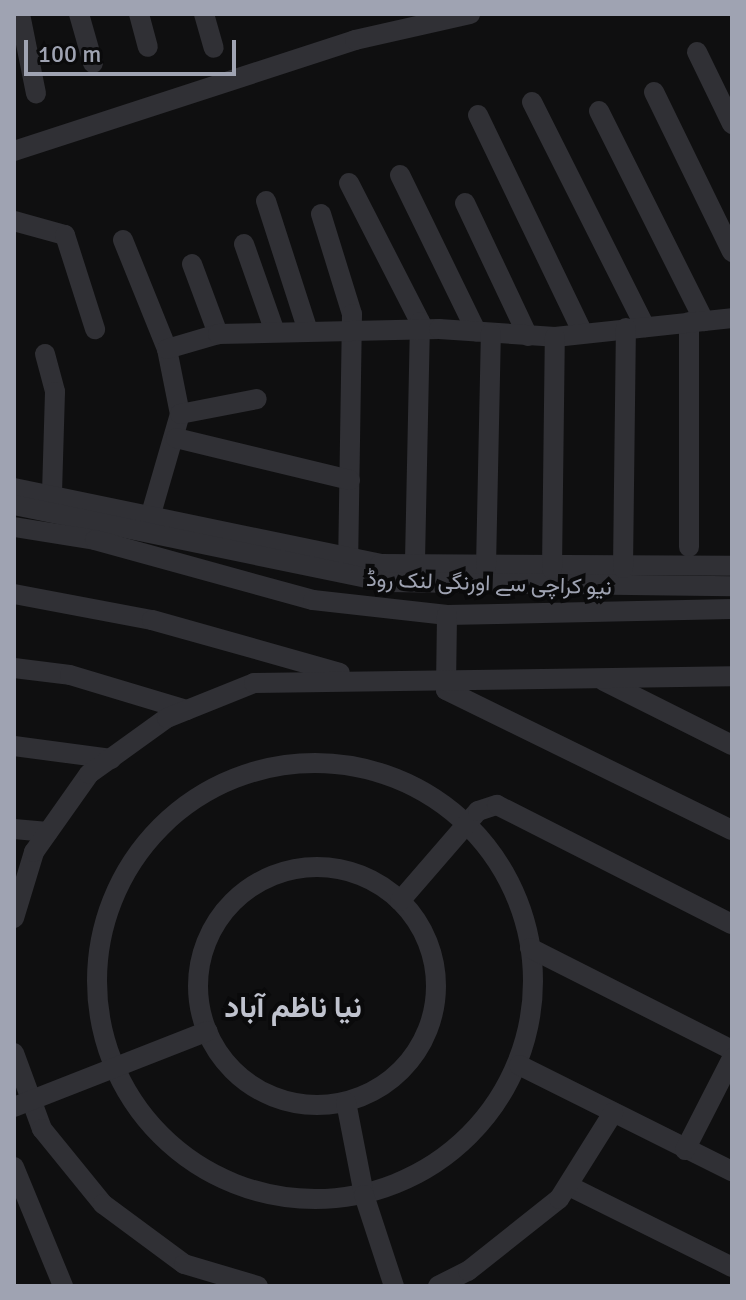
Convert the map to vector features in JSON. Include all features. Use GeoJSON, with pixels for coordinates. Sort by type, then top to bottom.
{"type":"FeatureCollection","features":[{"type":"Feature","properties":{"kind":"street"},"geometry":{"type":"LineString","coordinates":[[20,14],[36,93]]}},
{"type":"Feature","properties":{"kind":"street"},"geometry":{"type":"LineString","coordinates":[[79,14],[93,63]]}},
{"type":"Feature","properties":{"kind":"street"},"geometry":{"type":"LineString","coordinates":[[139,14],[148,47]]}},
{"type":"Feature","properties":{"kind":"street"},"geometry":{"type":"LineString","coordinates":[[204,14],[214,48]]}},
{"type":"Feature","properties":{"kind":"street"},"geometry":{"type":"LineString","coordinates":[[14,151],[355,40],[470,14]]}},
{"type":"Feature","properties":{"kind":"street"},"geometry":{"type":"LineString","coordinates":[[697,52],[732,124]]}},
{"type":"Feature","properties":{"kind":"street"},"geometry":{"type":"LineString","coordinates":[[654,92],[732,252]]}},
{"type":"Feature","properties":{"kind":"street"},"geometry":{"type":"LineString","coordinates":[[532,102],[636,327],[623,568]]}},
{"type":"Feature","properties":{"kind":"street"},"geometry":{"type":"LineString","coordinates":[[599,111],[696,322],[689,547]]}},
{"type":"Feature","properties":{"kind":"street"},"geometry":{"type":"LineString","coordinates":[[478,115],[583,333]]}},
{"type":"Feature","properties":{"kind":"street"},"geometry":{"type":"LineString","coordinates":[[400,175],[483,332],[486,567]]}},
{"type":"Feature","properties":{"kind":"street"},"geometry":{"type":"LineString","coordinates":[[349,183],[421,329],[415,566]]}},
{"type":"Feature","properties":{"kind":"street"},"geometry":{"type":"LineString","coordinates":[[266,201],[308,331]]}},
{"type":"Feature","properties":{"kind":"street"},"geometry":{"type":"LineString","coordinates":[[465,203],[528,336]]}},
{"type":"Feature","properties":{"kind":"street"},"geometry":{"type":"LineString","coordinates":[[321,214],[353,329],[348,560]]}},
{"type":"Feature","properties":{"kind":"street"},"geometry":{"type":"LineString","coordinates":[[14,221],[65,235],[95,329]]}},
{"type":"Feature","properties":{"kind":"street"},"geometry":{"type":"LineString","coordinates":[[123,240],[167,349],[180,414],[176,438],[151,514]]}},
{"type":"Feature","properties":{"kind":"street"},"geometry":{"type":"LineString","coordinates":[[244,244],[275,332]]}},
{"type":"Feature","properties":{"kind":"street"},"geometry":{"type":"LineString","coordinates":[[192,264],[218,334]]}},
{"type":"Feature","properties":{"kind":"street"},"geometry":{"type":"LineString","coordinates":[[167,349],[218,334],[421,329],[555,337],[732,318]]}},
{"type":"Feature","properties":{"kind":"street"},"geometry":{"type":"LineString","coordinates":[[552,569],[555,337]]}},
{"type":"Feature","properties":{"kind":"street"},"geometry":{"type":"LineString","coordinates":[[45,354],[55,392],[52,493]]}},
{"type":"Feature","properties":{"kind":"street"},"geometry":{"type":"LineString","coordinates":[[180,414],[257,399]]}},
{"type":"Feature","properties":{"kind":"street"},"geometry":{"type":"LineString","coordinates":[[176,438],[350,480]]}},
{"type":"Feature","properties":{"kind":"street","name":"نیو کراچی سے اورنگی لنک روڈ"},"geometry":{"type":"LineString","coordinates":[[14,488],[151,514],[348,560],[415,566],[438,576],[486,567],[732,566]]}},
{"type":"Feature","properties":{"kind":"street","name":"نیو کراچی سے اورنگی لنک روڈ"},"geometry":{"type":"LineString","coordinates":[[14,505],[126,524],[316,573],[732,586]]}},
{"type":"Feature","properties":{"kind":"street"},"geometry":{"type":"LineString","coordinates":[[14,527],[95,540],[313,600],[447,615],[732,609]]}},
{"type":"Feature","properties":{"kind":"street"},"geometry":{"type":"LineString","coordinates":[[14,594],[152,620],[349,676]]}},
{"type":"Feature","properties":{"kind":"street"},"geometry":{"type":"LineString","coordinates":[[447,615],[443,678],[455,695],[732,830]]}},
{"type":"Feature","properties":{"kind":"street"},"geometry":{"type":"LineString","coordinates":[[14,668],[70,675],[187,710]]}},
{"type":"Feature","properties":{"kind":"street"},"geometry":{"type":"LineString","coordinates":[[14,918],[34,852],[89,774],[187,710],[254,683],[349,676],[601,679],[732,676]]}},
{"type":"Feature","properties":{"kind":"street"},"geometry":{"type":"LineString","coordinates":[[601,679],[732,745]]}},
{"type":"Feature","properties":{"kind":"street"},"geometry":{"type":"LineString","coordinates":[[14,746],[111,759]]}},
{"type":"Feature","properties":{"kind":"street"},"geometry":{"type":"LineString","coordinates":[[301,762],[374,770],[441,802],[494,854],[527,920],[530,948],[535,994],[519,1065],[480,1128],[422,1174],[364,1195],[281,1197],[213,1175],[157,1132],[114,1066],[97,1006],[100,935],[126,869],[171,815],[232,778],[301,762]]}},
{"type":"Feature","properties":{"kind":"street"},"geometry":{"type":"LineString","coordinates":[[400,901],[478,811],[497,805],[732,924]]}},
{"type":"Feature","properties":{"kind":"street"},"geometry":{"type":"LineString","coordinates":[[14,829],[48,832]]}},
{"type":"Feature","properties":{"kind":"street"},"geometry":{"type":"LineString","coordinates":[[309,866],[349,870],[400,901],[432,950],[438,988],[430,1027],[402,1069],[346,1102],[307,1105],[269,1095],[237,1074],[208,1031],[199,965],[212,927],[237,897],[271,875],[309,866]]}},
{"type":"Feature","properties":{"kind":"street"},"geometry":{"type":"LineString","coordinates":[[530,948],[732,1050]]}},
{"type":"Feature","properties":{"kind":"street"},"geometry":{"type":"LineString","coordinates":[[23,1104],[208,1031]]}},
{"type":"Feature","properties":{"kind":"street"},"geometry":{"type":"LineString","coordinates":[[14,1053],[23,1104],[103,1204],[184,1264],[258,1286]]}},
{"type":"Feature","properties":{"kind":"street"},"geometry":{"type":"LineString","coordinates":[[685,1150],[732,1058]]}},
{"type":"Feature","properties":{"kind":"street"},"geometry":{"type":"LineString","coordinates":[[519,1065],[732,1171]]}},
{"type":"Feature","properties":{"kind":"street"},"geometry":{"type":"LineString","coordinates":[[346,1102],[364,1195],[394,1286]]}},
{"type":"Feature","properties":{"kind":"street"},"geometry":{"type":"LineString","coordinates":[[438,1286],[520,1234],[569,1186],[613,1113]]}},
{"type":"Feature","properties":{"kind":"street"},"geometry":{"type":"LineString","coordinates":[[14,1167],[63,1286]]}},
{"type":"Feature","properties":{"kind":"street"},"geometry":{"type":"LineString","coordinates":[[569,1186],[732,1267]]}},
{"type":"Feature","properties":{"kind":"district","name":"نیا ناظم آباد"},"geometry":{"type":"Point","coordinates":[293,1008]}}]}
